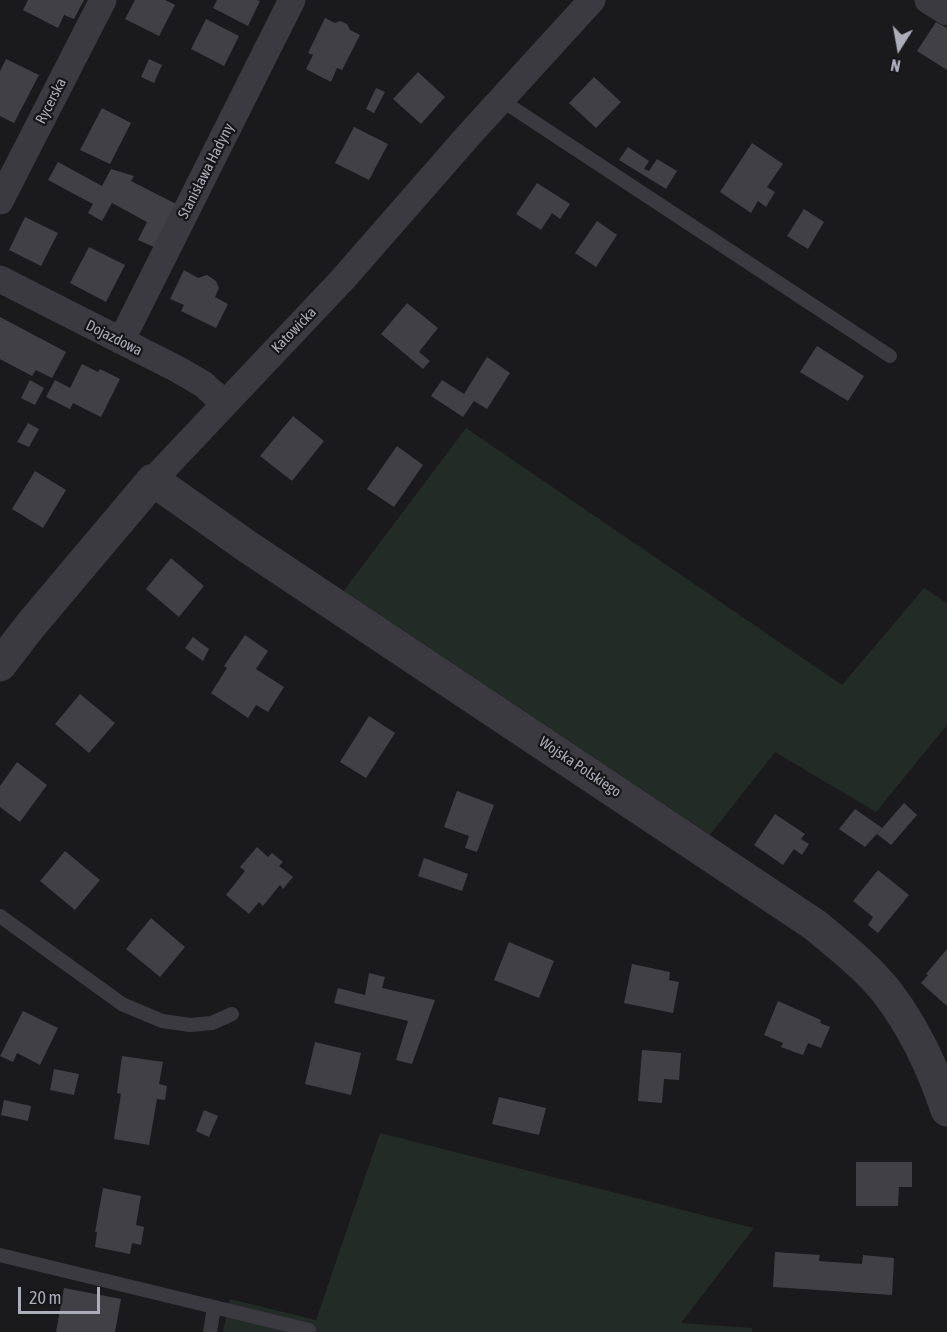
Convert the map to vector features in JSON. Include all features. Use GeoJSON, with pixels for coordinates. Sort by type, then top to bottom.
{"type":"FeatureCollection","features":[{"type":"Feature","properties":{"kind":"street","name":"Rycerska"},"geometry":{"type":"LineString","coordinates":[[0,201],[103,0]]}},
{"type":"Feature","properties":{"kind":"street","name":"Stanisława Hadyny"},"geometry":{"type":"LineString","coordinates":[[121,341],[292,0]]}},
{"type":"Feature","properties":{"kind":"street","name":"Katowicka"},"geometry":{"type":"LineString","coordinates":[[0,665],[153,480],[343,279],[592,0]]}},
{"type":"Feature","properties":{"kind":"street"},"geometry":{"type":"LineString","coordinates":[[928,0],[947,12]]}},
{"type":"Feature","properties":{"kind":"street","name":"Dojazdowa"},"geometry":{"type":"LineString","coordinates":[[0,279],[194,379],[224,403]]}},
{"type":"Feature","properties":{"kind":"street","name":"Wojska Polskiego"},"geometry":{"type":"LineString","coordinates":[[153,480],[258,553],[815,925],[850,954],[886,991],[901,1012],[926,1056],[947,1110]]}},
{"type":"Feature","properties":{"kind":"lane"},"geometry":{"type":"LineString","coordinates":[[501,100],[890,356]]}},
{"type":"Feature","properties":{"kind":"lane"},"geometry":{"type":"LineString","coordinates":[[0,916],[122,1004],[152,1017],[162,1021],[190,1024],[212,1023],[232,1014]]}},
{"type":"Feature","properties":{"kind":"lane"},"geometry":{"type":"LineString","coordinates":[[0,1255],[309,1330]]}},
{"type":"Feature","properties":{"kind":"lane"},"geometry":{"type":"LineString","coordinates":[[210,1332],[214,1308]]}},
{"type":"Feature","properties":{"kind":"shaded area"},"geometry":{"type":"Polygon","coordinates":[[[466,428],[842,685],[924,588],[947,603],[947,725],[876,812],[775,752],[710,835],[342,593],[466,428]]]}},
{"type":"Feature","properties":{"kind":"shaded area"},"geometry":{"type":"Polygon","coordinates":[[[380,1133],[754,1228],[681,1323],[752,1328],[752,1332],[223,1332],[230,1299],[316,1320],[380,1133]]]}},
{"type":"Feature","properties":{"kind":"building"},"geometry":{"type":"Polygon","coordinates":[[[28,0],[84,0],[74,19],[64,15],[58,28],[23,10],[28,0]]]}},
{"type":"Feature","properties":{"kind":"building"},"geometry":{"type":"Polygon","coordinates":[[[135,0],[165,0],[175,5],[159,36],[125,19],[135,0]]]}},
{"type":"Feature","properties":{"kind":"building"},"geometry":{"type":"Polygon","coordinates":[[[217,0],[260,1],[248,26],[213,8],[217,0]]]}},
{"type":"Feature","properties":{"kind":"building"},"geometry":{"type":"Polygon","coordinates":[[[325,18],[335,23],[340,21],[347,24],[350,30],[360,35],[342,70],[337,68],[331,82],[306,69],[313,55],[308,53],[325,18]]]}},
{"type":"Feature","properties":{"kind":"building"},"geometry":{"type":"Polygon","coordinates":[[[206,19],[239,36],[224,66],[191,49],[206,19]]]}},
{"type":"Feature","properties":{"kind":"building"},"geometry":{"type":"Polygon","coordinates":[[[936,22],[947,28],[947,70],[917,51],[936,22]]]}},
{"type":"Feature","properties":{"kind":"building"},"geometry":{"type":"Polygon","coordinates":[[[6,59],[39,75],[14,123],[0,116],[0,71],[6,59]]]}},
{"type":"Feature","properties":{"kind":"building"},"geometry":{"type":"Polygon","coordinates":[[[149,59],[162,65],[154,83],[141,77],[149,59]]]}},
{"type":"Feature","properties":{"kind":"building"},"geometry":{"type":"Polygon","coordinates":[[[418,72],[445,97],[421,124],[393,99],[418,72]]]}},
{"type":"Feature","properties":{"kind":"building"},"geometry":{"type":"Polygon","coordinates":[[[594,77],[621,102],[596,128],[569,103],[594,77]]]}},
{"type":"Feature","properties":{"kind":"building"},"geometry":{"type":"Polygon","coordinates":[[[376,88],[385,92],[374,113],[366,109],[376,88]]]}},
{"type":"Feature","properties":{"kind":"building"},"geometry":{"type":"Polygon","coordinates":[[[102,108],[131,123],[110,164],[80,150],[102,108]]]}},
{"type":"Feature","properties":{"kind":"building"},"geometry":{"type":"Polygon","coordinates":[[[354,127],[388,144],[369,180],[335,163],[354,127]]]}},
{"type":"Feature","properties":{"kind":"building"},"geometry":{"type":"Polygon","coordinates":[[[752,143],[783,164],[767,187],[775,192],[766,207],[758,201],[751,213],[720,192],[752,143]]]}},
{"type":"Feature","properties":{"kind":"building"},"geometry":{"type":"Polygon","coordinates":[[[628,147],[649,161],[644,169],[649,171],[657,159],[677,171],[666,189],[619,160],[628,147]]]}},
{"type":"Feature","properties":{"kind":"building"},"geometry":{"type":"Polygon","coordinates":[[[58,162],[102,186],[111,169],[134,176],[131,181],[176,204],[154,247],[138,240],[147,222],[112,203],[102,221],[88,213],[93,204],[48,180],[58,162]]]}},
{"type":"Feature","properties":{"kind":"building"},"geometry":{"type":"Polygon","coordinates":[[[537,183],[570,204],[560,219],[552,213],[541,230],[516,214],[537,183]]]}},
{"type":"Feature","properties":{"kind":"building"},"geometry":{"type":"Polygon","coordinates":[[[804,209],[824,222],[808,249],[787,236],[804,209]]]}},
{"type":"Feature","properties":{"kind":"building"},"geometry":{"type":"Polygon","coordinates":[[[25,217],[58,233],[41,266],[9,250],[25,217]]]}},
{"type":"Feature","properties":{"kind":"building"},"geometry":{"type":"Polygon","coordinates":[[[597,221],[617,235],[596,267],[575,253],[597,221]]]}},
{"type":"Feature","properties":{"kind":"building"},"geometry":{"type":"Polygon","coordinates":[[[89,247],[125,265],[106,302],[70,283],[89,247]]]}},
{"type":"Feature","properties":{"kind":"building"},"geometry":{"type":"Polygon","coordinates":[[[184,270],[198,278],[207,275],[216,281],[219,288],[215,297],[228,304],[216,328],[181,311],[184,305],[170,299],[184,270]]]}},
{"type":"Feature","properties":{"kind":"building"},"geometry":{"type":"Polygon","coordinates":[[[407,303],[438,328],[419,352],[430,361],[423,369],[381,334],[407,303]]]}},
{"type":"Feature","properties":{"kind":"building"},"geometry":{"type":"Polygon","coordinates":[[[0,317],[66,352],[52,378],[36,370],[32,376],[0,359],[0,317]]]}},
{"type":"Feature","properties":{"kind":"building"},"geometry":{"type":"Polygon","coordinates":[[[817,346],[864,376],[848,401],[800,372],[817,346]]]}},
{"type":"Feature","properties":{"kind":"building"},"geometry":{"type":"Polygon","coordinates":[[[487,357],[510,373],[487,409],[474,401],[463,417],[431,396],[442,380],[464,394],[487,357]]]}},
{"type":"Feature","properties":{"kind":"building"},"geometry":{"type":"Polygon","coordinates":[[[82,364],[98,372],[100,369],[120,379],[101,417],[73,403],[70,409],[46,397],[55,380],[70,388],[82,364]]]}},
{"type":"Feature","properties":{"kind":"building"},"geometry":{"type":"Polygon","coordinates":[[[30,380],[44,388],[35,405],[21,398],[30,380]]]}},
{"type":"Feature","properties":{"kind":"building"},"geometry":{"type":"Polygon","coordinates":[[[293,416],[324,441],[292,481],[260,456],[293,416]]]}},
{"type":"Feature","properties":{"kind":"building"},"geometry":{"type":"Polygon","coordinates":[[[28,423],[39,429],[29,447],[17,442],[28,423]]]}},
{"type":"Feature","properties":{"kind":"building"},"geometry":{"type":"Polygon","coordinates":[[[397,446],[423,465],[394,507],[367,489],[397,446]]]}},
{"type":"Feature","properties":{"kind":"building"},"geometry":{"type":"Polygon","coordinates":[[[35,471],[66,490],[43,528],[12,509],[35,471]]]}},
{"type":"Feature","properties":{"kind":"building"},"geometry":{"type":"Polygon","coordinates":[[[171,558],[204,586],[179,617],[146,589],[171,558]]]}},
{"type":"Feature","properties":{"kind":"building"},"geometry":{"type":"Polygon","coordinates":[[[245,635],[268,651],[256,669],[284,687],[268,712],[256,705],[248,718],[211,693],[227,668],[224,666],[245,635]]]}},
{"type":"Feature","properties":{"kind":"building"},"geometry":{"type":"Polygon","coordinates":[[[193,637],[209,649],[203,661],[185,648],[193,637]]]}},
{"type":"Feature","properties":{"kind":"building"},"geometry":{"type":"Polygon","coordinates":[[[80,694],[115,723],[89,753],[55,724],[80,694]]]}},
{"type":"Feature","properties":{"kind":"building"},"geometry":{"type":"Polygon","coordinates":[[[369,716],[395,733],[366,778],[340,762],[369,716]]]}},
{"type":"Feature","properties":{"kind":"building"},"geometry":{"type":"Polygon","coordinates":[[[17,762],[47,785],[20,822],[0,807],[0,786],[17,762]]]}},
{"type":"Feature","properties":{"kind":"building"},"geometry":{"type":"Polygon","coordinates":[[[457,791],[494,805],[477,852],[465,848],[469,836],[444,827],[457,791]]]}},
{"type":"Feature","properties":{"kind":"building"},"geometry":{"type":"Polygon","coordinates":[[[904,803],[917,815],[891,845],[877,834],[904,803]]]}},
{"type":"Feature","properties":{"kind":"building"},"geometry":{"type":"Polygon","coordinates":[[[855,809],[882,828],[865,847],[839,829],[855,809]]]}},
{"type":"Feature","properties":{"kind":"building"},"geometry":{"type":"Polygon","coordinates":[[[775,814],[805,834],[801,839],[809,844],[802,855],[794,849],[783,865],[754,845],[775,814]]]}},
{"type":"Feature","properties":{"kind":"building"},"geometry":{"type":"Polygon","coordinates":[[[257,847],[268,857],[272,853],[283,862],[279,866],[293,877],[283,889],[280,885],[263,906],[259,902],[249,914],[226,895],[245,871],[240,867],[257,847]]]}},
{"type":"Feature","properties":{"kind":"building"},"geometry":{"type":"Polygon","coordinates":[[[65,851],[100,880],[75,910],[40,881],[65,851]]]}},
{"type":"Feature","properties":{"kind":"building"},"geometry":{"type":"Polygon","coordinates":[[[424,858],[468,874],[462,891],[418,876],[424,858]]]}},
{"type":"Feature","properties":{"kind":"building"},"geometry":{"type":"Polygon","coordinates":[[[878,870],[909,895],[878,933],[868,925],[873,917],[853,901],[878,870]]]}},
{"type":"Feature","properties":{"kind":"building"},"geometry":{"type":"Polygon","coordinates":[[[151,918],[185,947],[160,977],[126,949],[151,918]]]}},
{"type":"Feature","properties":{"kind":"building"},"geometry":{"type":"Polygon","coordinates":[[[509,942],[554,961],[539,998],[494,980],[509,942]]]}},
{"type":"Feature","properties":{"kind":"building"},"geometry":{"type":"Polygon","coordinates":[[[947,949],[947,1006],[921,983],[947,949]]]}},
{"type":"Feature","properties":{"kind":"building"},"geometry":{"type":"Polygon","coordinates":[[[632,964],[670,972],[669,980],[679,982],[673,1013],[624,1003],[632,964]]]}},
{"type":"Feature","properties":{"kind":"building"},"geometry":{"type":"Polygon","coordinates":[[[369,973],[385,977],[382,988],[435,1000],[412,1064],[396,1060],[408,1021],[334,1003],[338,988],[365,995],[369,973]]]}},
{"type":"Feature","properties":{"kind":"building"},"geometry":{"type":"Polygon","coordinates":[[[778,1001],[821,1020],[820,1023],[830,1027],[821,1048],[808,1043],[803,1055],[781,1047],[783,1043],[764,1035],[778,1001]]]}},
{"type":"Feature","properties":{"kind":"building"},"geometry":{"type":"Polygon","coordinates":[[[23,1011],[58,1028],[40,1065],[17,1053],[13,1062],[0,1056],[23,1011]]]}},
{"type":"Feature","properties":{"kind":"building"},"geometry":{"type":"Polygon","coordinates":[[[315,1042],[361,1053],[351,1095],[305,1084],[315,1042]]]}},
{"type":"Feature","properties":{"kind":"building"},"geometry":{"type":"Polygon","coordinates":[[[642,1050],[681,1053],[679,1080],[664,1079],[662,1103],[638,1101],[642,1050]]]}},
{"type":"Feature","properties":{"kind":"building"},"geometry":{"type":"Polygon","coordinates":[[[122,1056],[163,1062],[159,1084],[167,1086],[165,1100],[157,1099],[149,1145],[114,1139],[121,1094],[117,1093],[122,1056]]]}},
{"type":"Feature","properties":{"kind":"building"},"geometry":{"type":"Polygon","coordinates":[[[54,1069],[79,1074],[74,1095],[50,1090],[54,1069]]]}},
{"type":"Feature","properties":{"kind":"building"},"geometry":{"type":"Polygon","coordinates":[[[499,1097],[546,1108],[539,1135],[492,1124],[499,1097]]]}},
{"type":"Feature","properties":{"kind":"building"},"geometry":{"type":"Polygon","coordinates":[[[4,1100],[31,1106],[28,1121],[1,1115],[4,1100]]]}},
{"type":"Feature","properties":{"kind":"building"},"geometry":{"type":"Polygon","coordinates":[[[204,1110],[218,1116],[209,1137],[196,1131],[204,1110]]]}},
{"type":"Feature","properties":{"kind":"building"},"geometry":{"type":"Polygon","coordinates":[[[856,1162],[912,1162],[912,1187],[899,1187],[898,1206],[856,1206],[856,1162]]]}},
{"type":"Feature","properties":{"kind":"building"},"geometry":{"type":"Polygon","coordinates":[[[103,1188],[141,1196],[136,1225],[144,1227],[141,1245],[132,1243],[130,1254],[95,1247],[97,1232],[95,1232],[103,1188]]]}},
{"type":"Feature","properties":{"kind":"building"},"geometry":{"type":"Polygon","coordinates":[[[775,1252],[820,1255],[819,1261],[862,1264],[863,1255],[894,1258],[892,1295],[773,1287],[775,1252]]]}},
{"type":"Feature","properties":{"kind":"building"},"geometry":{"type":"Polygon","coordinates":[[[64,1288],[121,1299],[115,1332],[56,1332],[64,1288]]]}}]}
